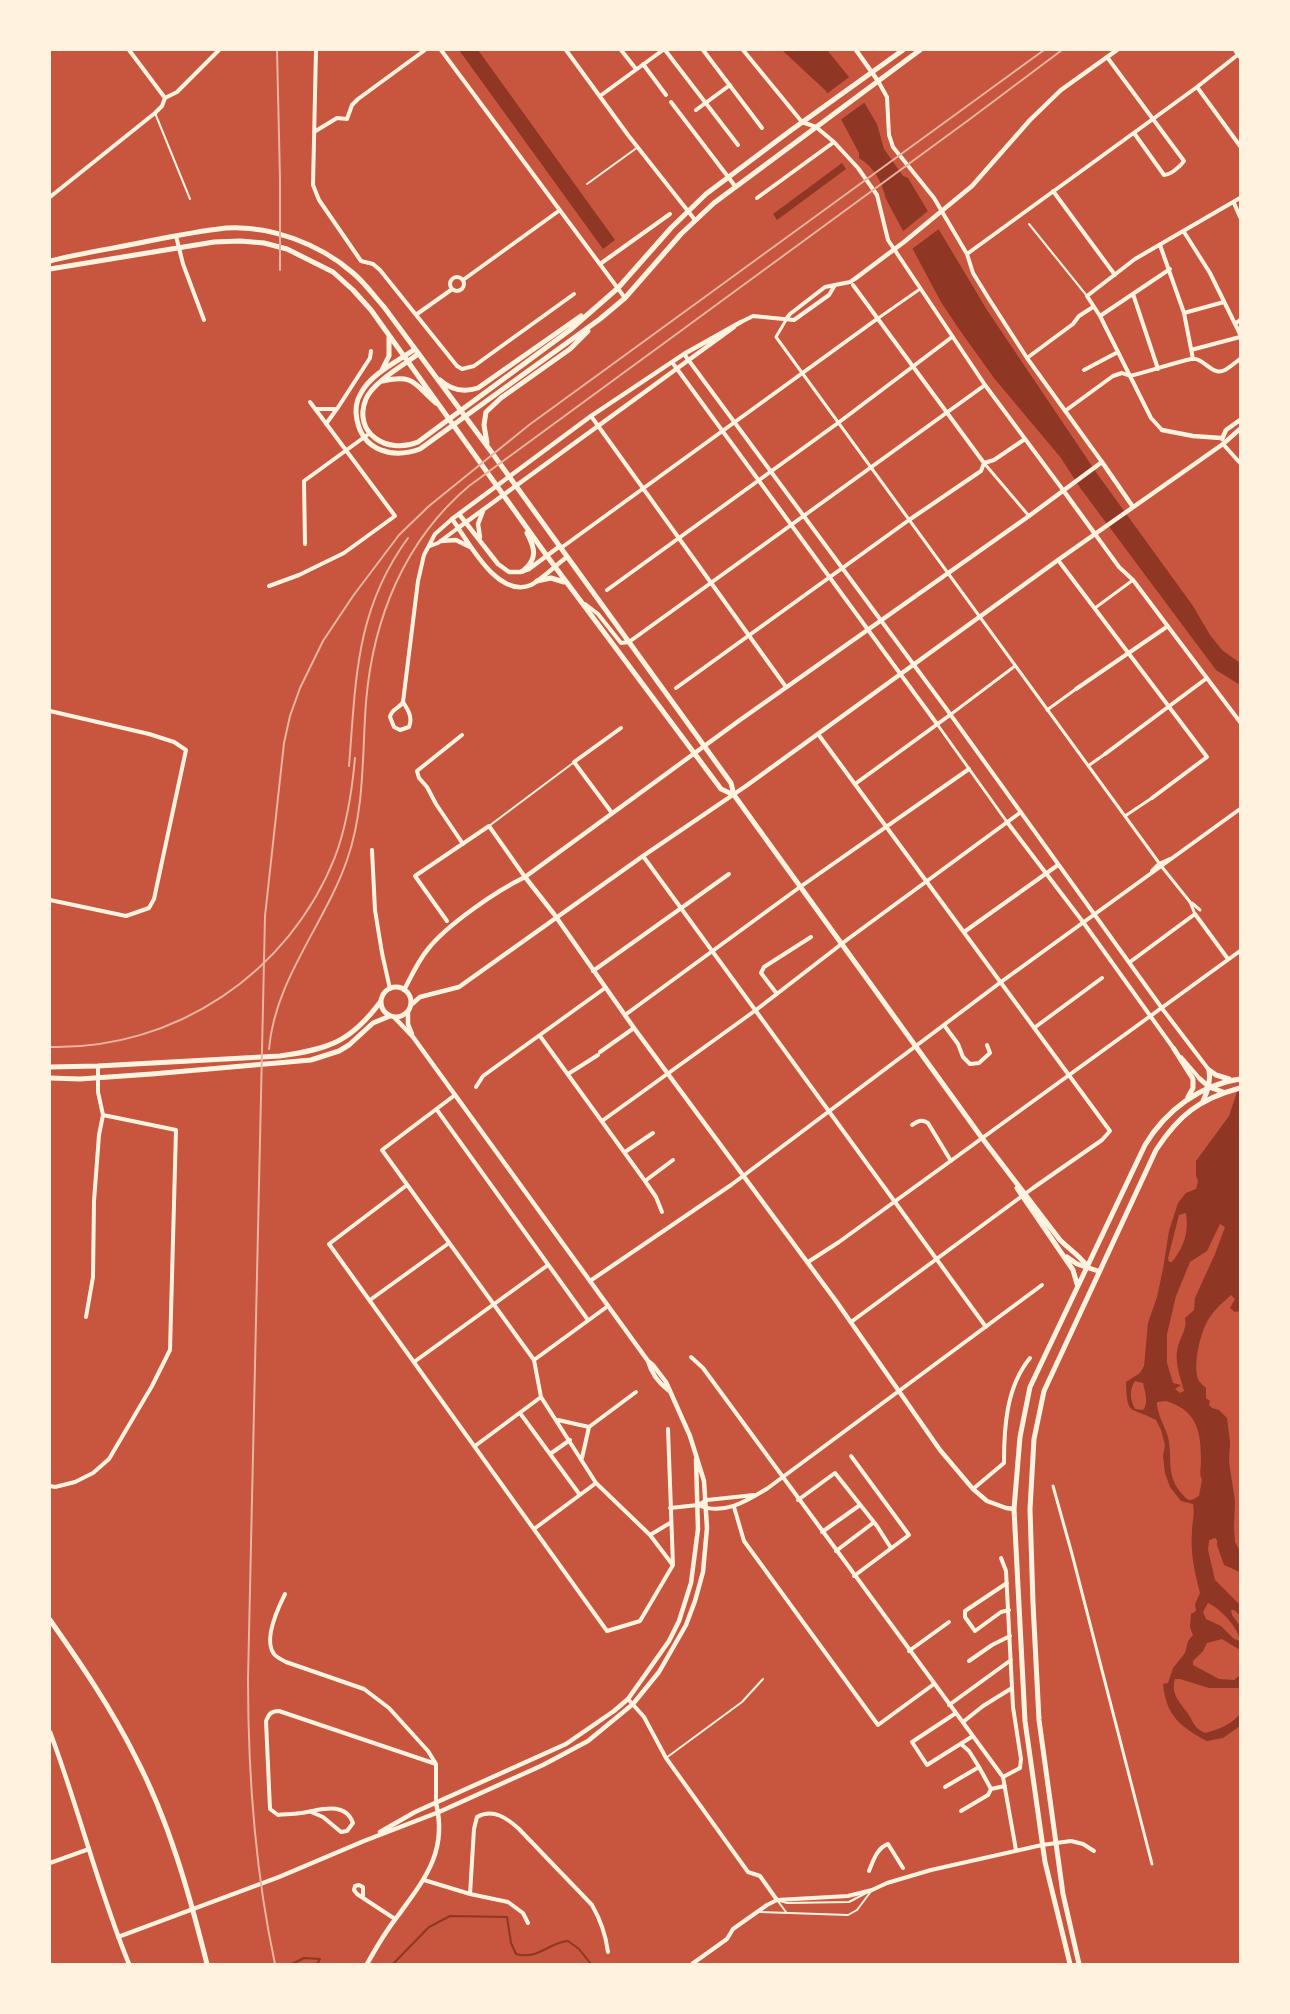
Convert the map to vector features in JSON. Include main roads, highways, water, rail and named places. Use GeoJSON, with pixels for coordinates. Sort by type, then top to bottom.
{"type":"FeatureCollection","features":[{"type":"Feature","properties":{"kind":"main road"},"geometry":{"type":"LineString","coordinates":[[407,359],[379,374],[366,385],[359,395],[356,407],[358,427],[364,437],[375,447],[394,454],[408,454],[420,449],[433,436],[570,330],[618,288],[687,212],[728,177],[903,50]]}},
{"type":"Feature","properties":{"kind":"main road"},"geometry":{"type":"LineString","coordinates":[[490,450],[486,443],[484,425],[486,412],[501,398],[570,349],[625,298],[695,220],[735,186],[920,50]]}},
{"type":"Feature","properties":{"kind":"main road"},"geometry":{"type":"LineString","coordinates":[[50,261],[228,228],[272,233],[302,242],[354,273],[384,308],[490,450],[731,783],[734,795],[1011,1177],[1073,1270],[1078,1287]]}},
{"type":"Feature","properties":{"kind":"main road"},"geometry":{"type":"LineString","coordinates":[[50,269],[178,246],[240,241],[264,243],[287,249],[333,272],[359,296],[389,335],[547,556],[721,789],[734,795]]}},
{"type":"Feature","properties":{"kind":"main road"},"geometry":{"type":"LineString","coordinates":[[430,371],[444,384],[456,390],[467,391],[478,388],[596,307]]}},
{"type":"Feature","properties":{"kind":"main road"},"geometry":{"type":"LineString","coordinates":[[480,401],[600,319]]}},
{"type":"Feature","properties":{"kind":"main road"},"geometry":{"type":"LineString","coordinates":[[379,374],[389,356],[389,335]]}},
{"type":"Feature","properties":{"kind":"main road"},"geometry":{"type":"LineString","coordinates":[[417,352],[370,391],[364,407],[365,423],[370,433],[380,441],[394,447],[406,447],[433,436]]}},
{"type":"Feature","properties":{"kind":"main road"},"geometry":{"type":"LineString","coordinates":[[382,381],[396,378],[409,379],[445,411]]}},
{"type":"Feature","properties":{"kind":"main road"},"geometry":{"type":"LineString","coordinates":[[519,515],[535,553],[531,564],[524,571]]}},
{"type":"Feature","properties":{"kind":"main road"},"geometry":{"type":"LineString","coordinates":[[537,581],[555,578],[570,587]]}},
{"type":"Feature","properties":{"kind":"main road"},"geometry":{"type":"LineString","coordinates":[[50,1066],[98,1066],[280,1056],[308,1052],[334,1044],[351,1034],[390,989],[404,990],[410,997],[411,1005],[408,1012],[401,1017],[392,1017],[374,1023],[339,1051],[311,1060],[97,1078],[50,1078]]}},
{"type":"Feature","properties":{"kind":"main road"},"geometry":{"type":"LineString","coordinates":[[381,1000],[383,1010],[392,1017]]}},
{"type":"Feature","properties":{"kind":"main road"},"geometry":{"type":"LineString","coordinates":[[1070,1965],[1042,1845],[1025,1721],[1014,1509],[1020,1437],[1030,1387],[1145,1145],[1161,1122],[1185,1100],[1193,1088],[1193,1079],[1174,1049]]}},
{"type":"Feature","properties":{"kind":"main road"},"geometry":{"type":"LineString","coordinates":[[1203,1101],[1209,1088],[1211,1077],[1209,1070],[1232,1080]]}},
{"type":"Feature","properties":{"kind":"main road"},"geometry":{"type":"LineString","coordinates":[[1200,1079],[1209,1088],[1225,1092]]}},
{"type":"Feature","properties":{"kind":"main road"},"geometry":{"type":"LineString","coordinates":[[1185,1100],[1222,1082],[1240,1079]]}},
{"type":"Feature","properties":{"kind":"main road"},"geometry":{"type":"LineString","coordinates":[[1079,1965],[1063,1894],[1039,1720],[1030,1509],[1034,1439],[1044,1391],[1156,1150],[1170,1128],[1181,1117],[1203,1101],[1240,1088]]}},
{"type":"Feature","properties":{"kind":"main road"},"geometry":{"type":"LineString","coordinates":[[1024,1196],[1060,1240],[1081,1257],[1087,1266]]}},
{"type":"Feature","properties":{"kind":"main road"},"geometry":{"type":"LineString","coordinates":[[1061,1252],[1074,1262],[1098,1271]]}},
{"type":"Feature","properties":{"kind":"main road"},"geometry":{"type":"LineString","coordinates":[[1014,1509],[1030,1509]]}},
{"type":"Feature","properties":{"kind":"main road"},"geometry":{"type":"LineString","coordinates":[[50,1620],[101,1694],[136,1757],[165,1825],[190,1898],[207,1965]]}},
{"type":"Feature","properties":{"kind":"waterway"},"geometry":{"type":"LineString","coordinates":[[393,1964],[429,1927],[450,1916],[507,1917],[511,1943],[516,1954],[531,1955],[568,1941],[579,1949],[591,1964]]}},
{"type":"Feature","properties":{"kind":"waterway"},"geometry":{"type":"LineString","coordinates":[[292,1964],[304,1958],[320,1959],[317,1964]]}},
{"type":"Feature","properties":{"kind":"railway"},"geometry":{"type":"LineString","coordinates":[[277,50],[280,270]]}},
{"type":"Feature","properties":{"kind":"railway"},"geometry":{"type":"LineString","coordinates":[[275,1964],[262,1894],[254,1823],[249,1751],[248,1679],[265,916],[284,743],[300,688],[323,641],[353,596],[399,535],[429,506],[529,425],[1044,50]]}},
{"type":"Feature","properties":{"kind":"railway"},"geometry":{"type":"LineString","coordinates":[[269,1049],[273,1023],[281,999],[302,952],[338,884],[353,841],[362,782],[366,702],[376,641],[396,584],[426,531],[469,486],[1062,50]]}},
{"type":"Feature","properties":{"kind":"railway"},"geometry":{"type":"LineString","coordinates":[[349,766],[357,675],[368,619],[377,592],[408,538]]}},
{"type":"Feature","properties":{"kind":"railway"},"geometry":{"type":"LineString","coordinates":[[50,1047],[96,1044],[141,1035],[183,1019],[222,997],[258,969],[289,936],[315,899],[335,857],[343,833],[355,758]]}}]}
